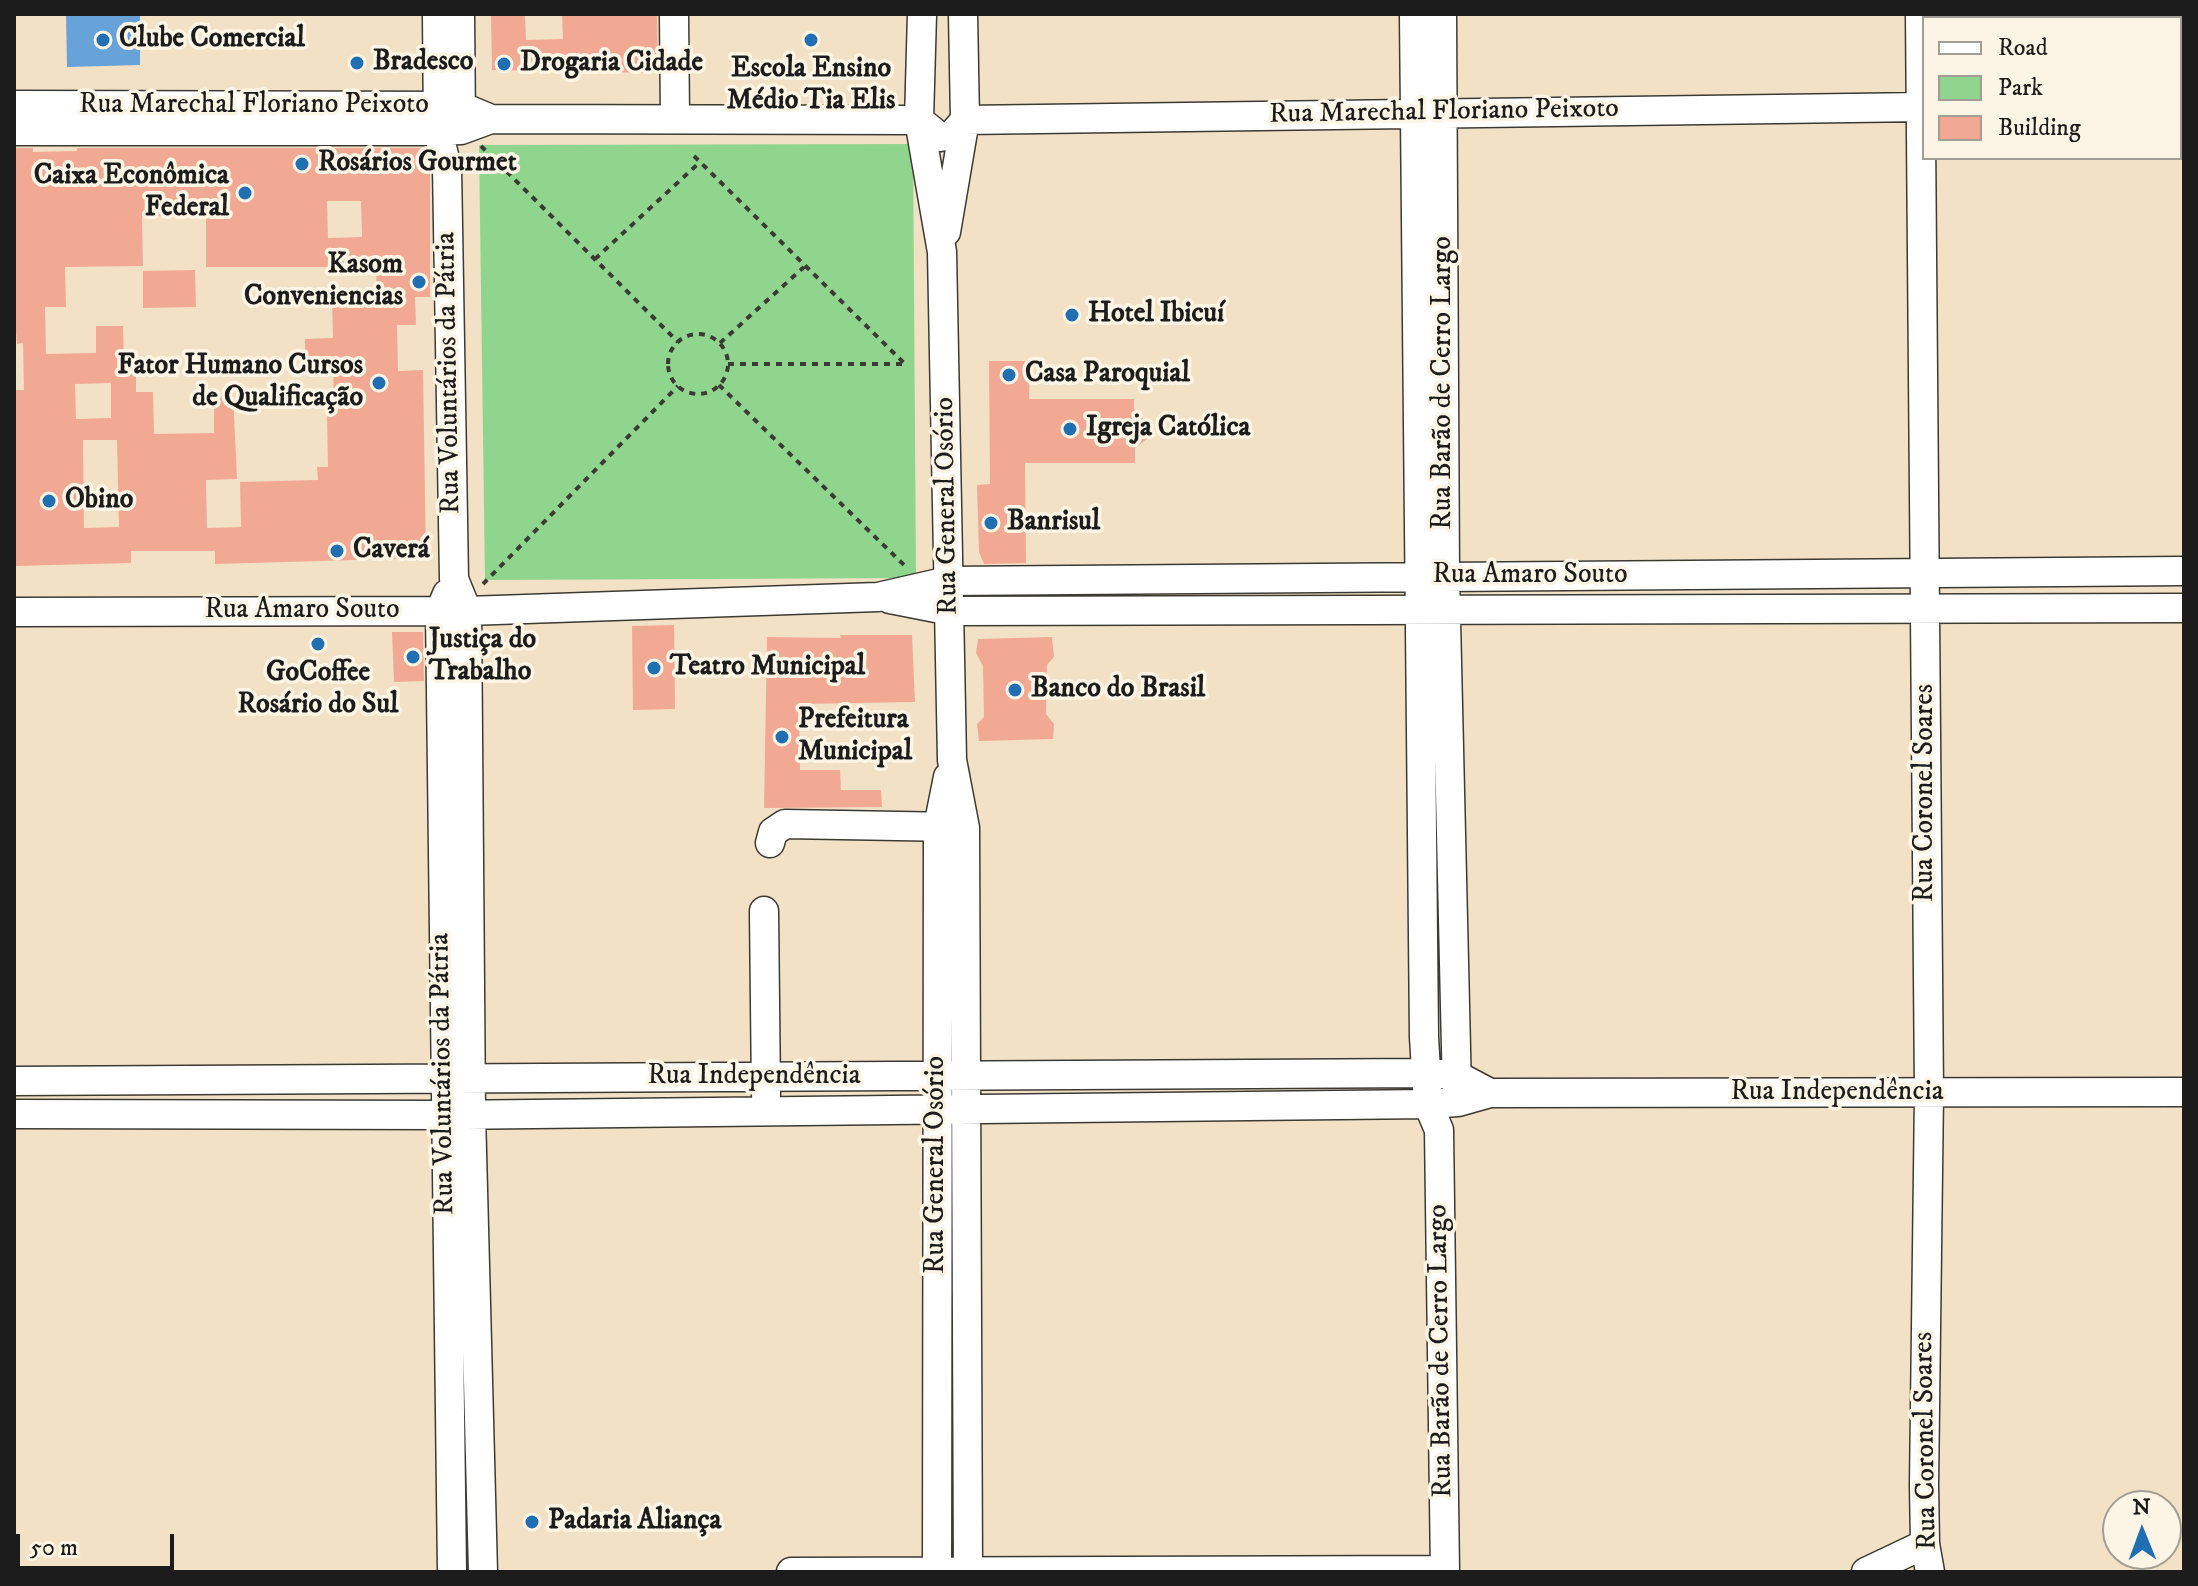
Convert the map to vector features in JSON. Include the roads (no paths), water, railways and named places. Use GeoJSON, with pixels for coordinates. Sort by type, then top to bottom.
{"type":"FeatureCollection","features":[{"type":"Feature","properties":{"kind":"street","name":"Rua Voluntários da Pátria"},"geometry":{"type":"LineString","coordinates":[[437,14],[449,118]]}},
{"type":"Feature","properties":{"kind":"street","name":"Rua Voluntários da Pátria"},"geometry":{"type":"LineString","coordinates":[[460,14],[447,167],[454,579],[457,1079],[479,1412],[483,1572]]}},
{"type":"Feature","properties":{"kind":"street"},"geometry":{"type":"LineString","coordinates":[[674,14],[675,119]]}},
{"type":"Feature","properties":{"kind":"street","name":"Rua General Osório"},"geometry":{"type":"LineString","coordinates":[[922,14],[919,120],[942,252],[951,611],[952,827],[938,1076],[936,1571]]}},
{"type":"Feature","properties":{"kind":"street","name":"Rua General Osório"},"geometry":{"type":"LineString","coordinates":[[942,252],[965,120],[963,14]]}},
{"type":"Feature","properties":{"kind":"street","name":"Rua Barão de Cerro Largo"},"geometry":{"type":"LineString","coordinates":[[1414,14],[1429,113]]}},
{"type":"Feature","properties":{"kind":"street","name":"Rua Barão de Cerro Largo"},"geometry":{"type":"LineString","coordinates":[[1442,14],[1429,113],[1435,763],[1424,990],[1428,1104],[1439,1130],[1445,1571]]}},
{"type":"Feature","properties":{"kind":"street","name":"Rua Coronel Soares"},"geometry":{"type":"LineString","coordinates":[[1920,14],[1922,76]]}},
{"type":"Feature","properties":{"kind":"street"},"geometry":{"type":"LineString","coordinates":[[919,120],[937,94],[951,93],[961,105],[965,120]]}},
{"type":"Feature","properties":{"kind":"street","name":"Rua Marechal Floriano Peixoto"},"geometry":{"type":"LineString","coordinates":[[14,105],[491,119],[919,120]]}},
{"type":"Feature","properties":{"kind":"street","name":"Rua Marechal Floriano Peixoto"},"geometry":{"type":"LineString","coordinates":[[965,120],[1922,107]]}},
{"type":"Feature","properties":{"kind":"street","name":"Rua Marechal Floriano Peixoto"},"geometry":{"type":"LineString","coordinates":[[14,131],[449,118]]}},
{"type":"Feature","properties":{"kind":"street","name":"Rua Coronel Soares"},"geometry":{"type":"LineString","coordinates":[[1923,160],[1929,1093],[1925,1544],[1930,1572]]}},
{"type":"Feature","properties":{"kind":"street","name":"Rua Amaro Souto"},"geometry":{"type":"LineString","coordinates":[[14,612],[453,611],[878,597],[948,581],[2184,571]]}},
{"type":"Feature","properties":{"kind":"street","name":"Rua Amaro Souto"},"geometry":{"type":"LineString","coordinates":[[878,597],[951,611],[2184,608]]}},
{"type":"Feature","properties":{"kind":"street","name":"Rua Barão de Cerro Largo"},"geometry":{"type":"LineString","coordinates":[[1435,763],[1453,989],[1457,1088]]}},
{"type":"Feature","properties":{"kind":"street"},"geometry":{"type":"LineString","coordinates":[[770,843],[773,832],[785,824],[952,827]]}},
{"type":"Feature","properties":{"kind":"street","name":"Rua General Osório"},"geometry":{"type":"LineString","coordinates":[[952,827],[967,1111],[968,1571]]}},
{"type":"Feature","properties":{"kind":"street"},"geometry":{"type":"LineString","coordinates":[[764,911],[765,1112]]}},
{"type":"Feature","properties":{"kind":"street"},"geometry":{"type":"LineString","coordinates":[[1424,990],[1453,989]]}},
{"type":"Feature","properties":{"kind":"street","name":"Rua Independência"},"geometry":{"type":"LineString","coordinates":[[14,1081],[1427,1073],[1457,1088],[1490,1093],[2184,1092]]}},
{"type":"Feature","properties":{"kind":"street"},"geometry":{"type":"LineString","coordinates":[[1129,1075],[1131,1108]]}},
{"type":"Feature","properties":{"kind":"street"},"geometry":{"type":"LineString","coordinates":[[281,1114],[282,1080]]}},
{"type":"Feature","properties":{"kind":"street"},"geometry":{"type":"LineString","coordinates":[[1439,1130],[1457,1088]]}},
{"type":"Feature","properties":{"kind":"street","name":"Rua Independência"},"geometry":{"type":"LineString","coordinates":[[14,1114],[967,1111],[1428,1104],[1457,1088]]}},
{"type":"Feature","properties":{"kind":"street","name":"Rua Voluntários da Pátria"},"geometry":{"type":"LineString","coordinates":[[452,1572],[449,1413],[458,1114]]}},
{"type":"Feature","properties":{"kind":"street"},"geometry":{"type":"LineString","coordinates":[[449,1413],[479,1412]]}},
{"type":"Feature","properties":{"kind":"street"},"geometry":{"type":"LineString","coordinates":[[937,1416],[968,1413]]}},
{"type":"Feature","properties":{"kind":"street"},"geometry":{"type":"LineString","coordinates":[[1866,1572],[1925,1544]]}},
{"type":"Feature","properties":{"kind":"street"},"geometry":{"type":"LineString","coordinates":[[791,1572],[1445,1571]]}},
{"type":"Feature","properties":{"kind":"water","name":"Clube Comercial"},"geometry":{"type":"Polygon","coordinates":[[[66,14],[140,14],[140,65],[67,67],[66,14]]]}},
{"type":"Feature","properties":{"kind":"place","name":"Clube Comercial"},"geometry":{"type":"Point","coordinates":[103,40]}},
{"type":"Feature","properties":{"kind":"place","name":"Escola Ensino Médio Tia Elis"},"geometry":{"type":"Point","coordinates":[811,40]}},
{"type":"Feature","properties":{"kind":"place","name":"Bradesco"},"geometry":{"type":"Point","coordinates":[357,63]}},
{"type":"Feature","properties":{"kind":"place","name":"Drogaria Cidade"},"geometry":{"type":"Point","coordinates":[504,64]}},
{"type":"Feature","properties":{"kind":"place","name":"Rosários Gourmet"},"geometry":{"type":"Point","coordinates":[302,164]}},
{"type":"Feature","properties":{"kind":"place","name":"Caixa Econômica Federal"},"geometry":{"type":"Point","coordinates":[245,193]}},
{"type":"Feature","properties":{"kind":"place","name":"Kasom Conveniencias"},"geometry":{"type":"Point","coordinates":[419,282]}},
{"type":"Feature","properties":{"kind":"place","name":"Hotel Ibicuí"},"geometry":{"type":"Point","coordinates":[1072,315]}},
{"type":"Feature","properties":{"kind":"place","name":"Casa Paroquial"},"geometry":{"type":"Point","coordinates":[1009,375]}},
{"type":"Feature","properties":{"kind":"place","name":"Fator Humano Cursos de Qualificação"},"geometry":{"type":"Point","coordinates":[379,383]}},
{"type":"Feature","properties":{"kind":"place","name":"Igreja Católica"},"geometry":{"type":"Point","coordinates":[1070,429]}},
{"type":"Feature","properties":{"kind":"place","name":"Obino"},"geometry":{"type":"Point","coordinates":[49,501]}},
{"type":"Feature","properties":{"kind":"place","name":"Banrisul"},"geometry":{"type":"Point","coordinates":[991,523]}},
{"type":"Feature","properties":{"kind":"place","name":"Caverá"},"geometry":{"type":"Point","coordinates":[337,551]}},
{"type":"Feature","properties":{"kind":"place","name":"GoCoffee Rosário do Sul"},"geometry":{"type":"Point","coordinates":[318,644]}},
{"type":"Feature","properties":{"kind":"place","name":"Justiça do Trabalho"},"geometry":{"type":"Point","coordinates":[413,657]}},
{"type":"Feature","properties":{"kind":"place","name":"Teatro Municipal"},"geometry":{"type":"Point","coordinates":[654,668]}},
{"type":"Feature","properties":{"kind":"place","name":"Banco do Brasil"},"geometry":{"type":"Point","coordinates":[1015,690]}},
{"type":"Feature","properties":{"kind":"place","name":"Prefeitura Municipal"},"geometry":{"type":"Point","coordinates":[782,737]}},
{"type":"Feature","properties":{"kind":"place","name":"Padaria Aliança"},"geometry":{"type":"Point","coordinates":[532,1522]}}]}
